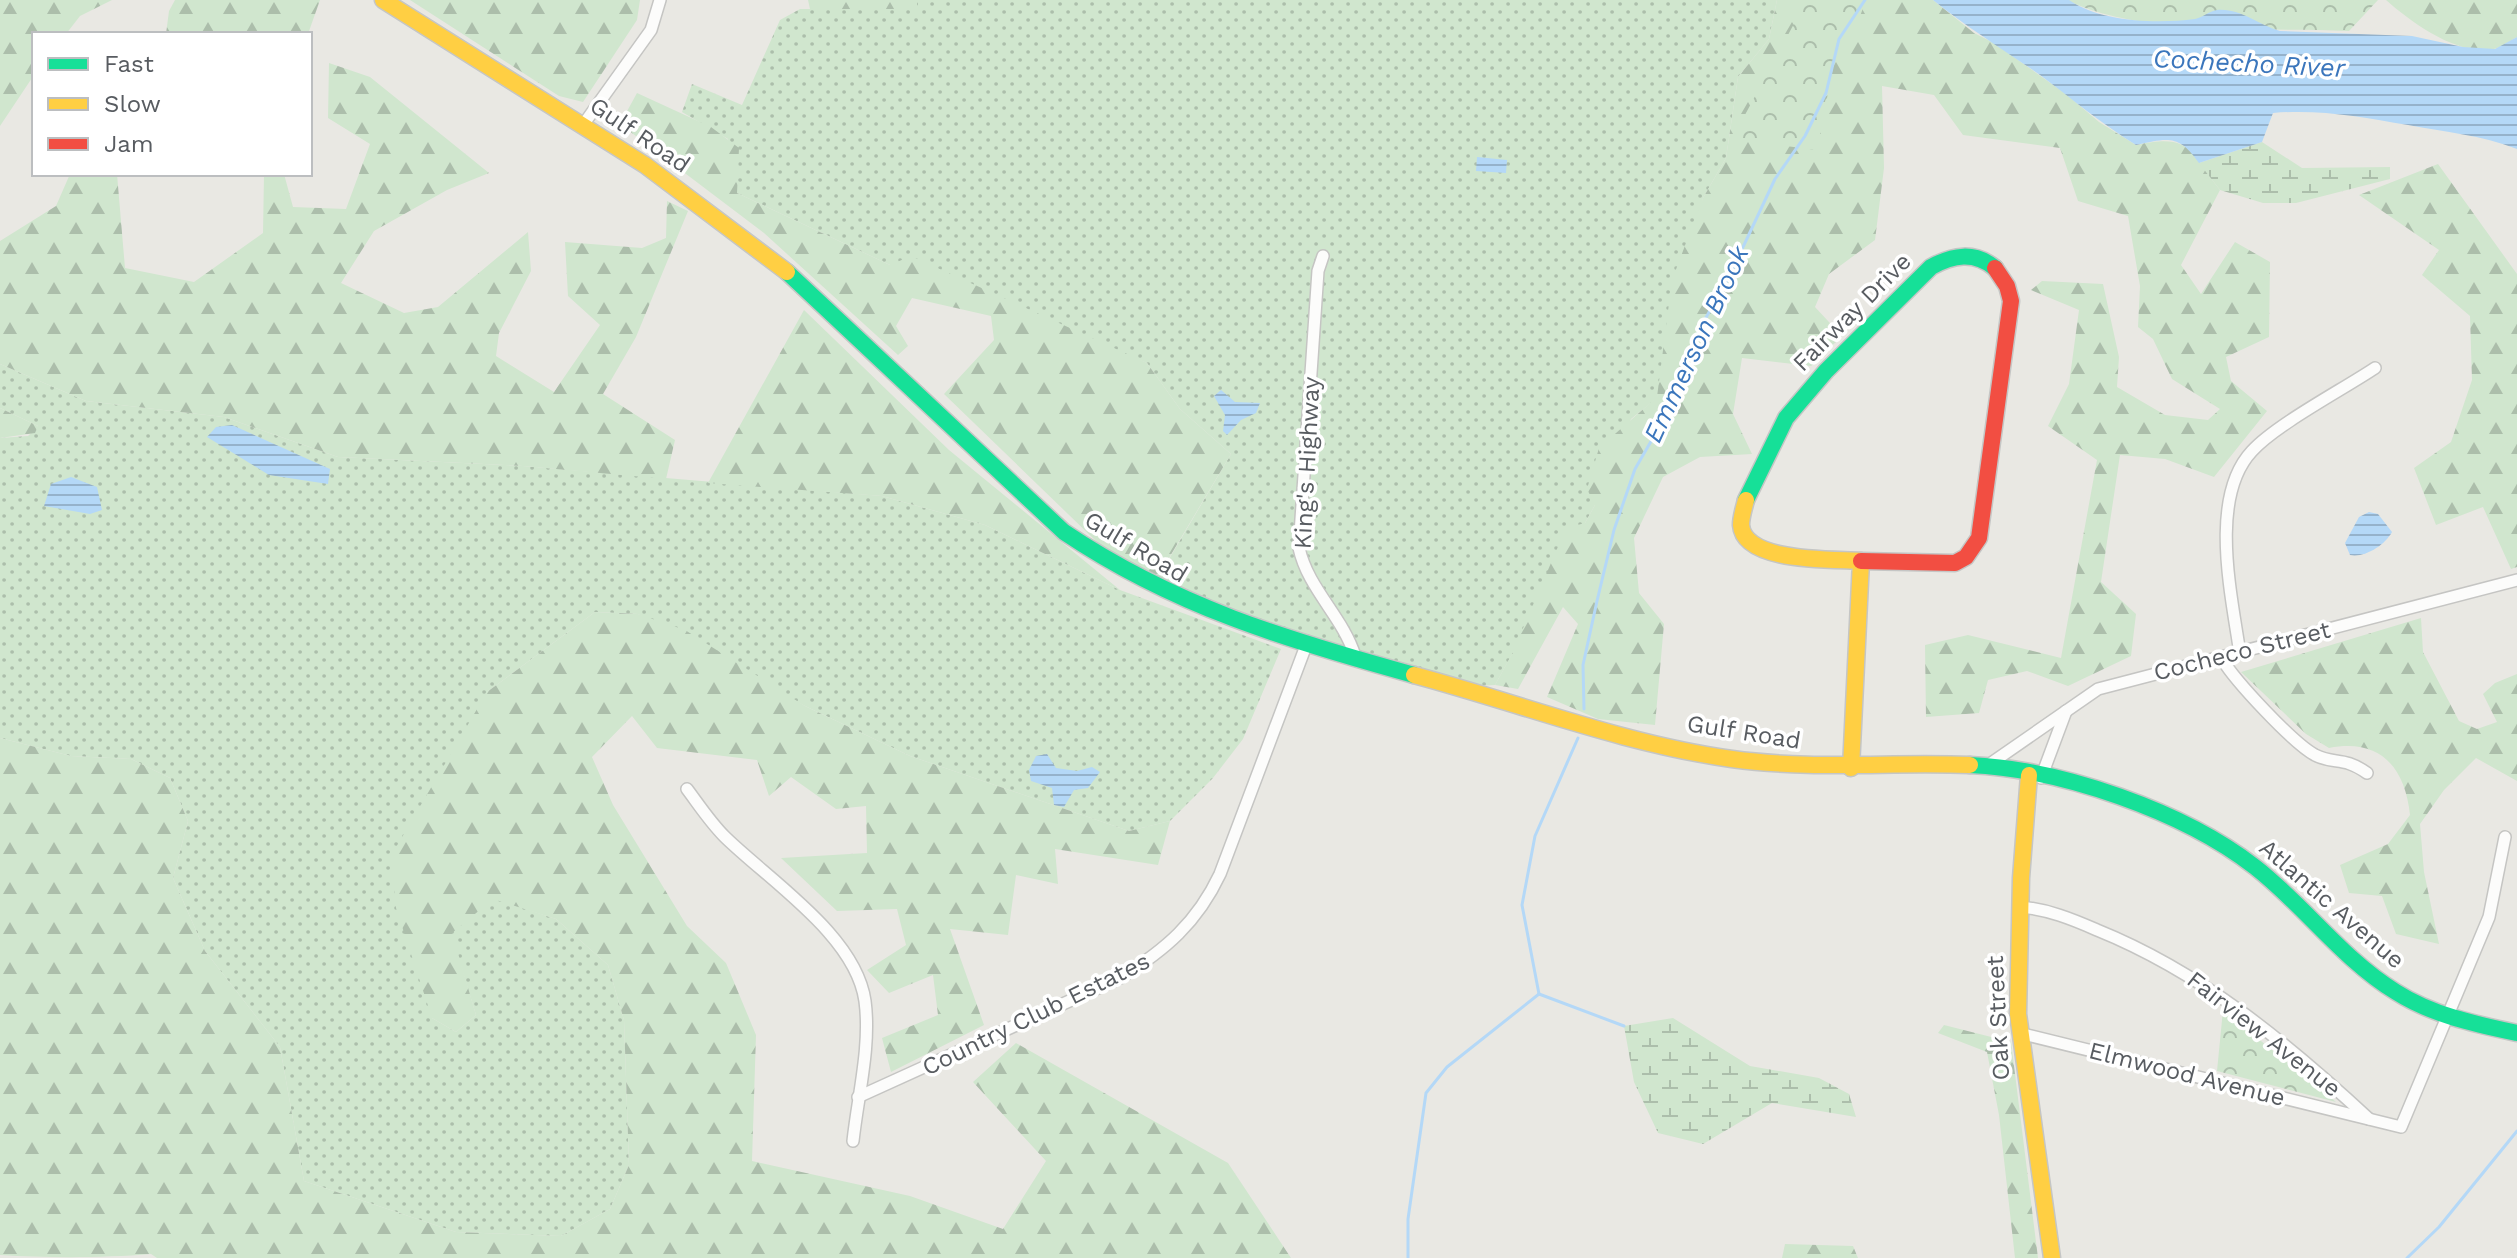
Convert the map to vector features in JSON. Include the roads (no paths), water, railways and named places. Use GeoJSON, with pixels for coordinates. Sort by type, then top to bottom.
{"type":"FeatureCollection","features":[{"type":"Feature","properties":{"kind":"street","name":"Gulf Road"},"geometry":{"type":"LineString","coordinates":[[383,0],[583,125],[686,194],[769,255],[845,323],[1033,505],[1092,553],[1186,604],[1307,643],[1624,734],[1711,755],[1758,763],[1851,768],[1987,766],[2032,776]]}},
{"type":"Feature","properties":{"kind":"street"},"geometry":{"type":"LineString","coordinates":[[583,125],[651,30],[660,0]]}},
{"type":"Feature","properties":{"kind":"street","name":"Fairway Drive"},"geometry":{"type":"LineString","coordinates":[[1975,255],[1987,260],[2004,277],[2011,301],[1979,538],[1966,557],[1955,563],[1861,561],[1761,551],[1744,535],[1742,511],[1746,499],[1774,440],[1800,398],[1931,267],[1952,256],[1975,255]]}},
{"type":"Feature","properties":{"kind":"street","name":"King's Highway"},"geometry":{"type":"LineString","coordinates":[[1323,256],[1318,271],[1299,548],[1306,572],[1349,634],[1355,656]]}},
{"type":"Feature","properties":{"kind":"street"},"geometry":{"type":"LineString","coordinates":[[2240,654],[2226,543],[2233,492],[2244,461],[2272,436],[2375,368]]}},
{"type":"Feature","properties":{"kind":"street"},"geometry":{"type":"LineString","coordinates":[[1851,768],[1861,561]]}},
{"type":"Feature","properties":{"kind":"street","name":"Cocheco Street"},"geometry":{"type":"LineString","coordinates":[[1987,766],[2089,693],[2118,682],[2222,659],[2517,580]]}},
{"type":"Feature","properties":{"kind":"street","name":"Country Club Estates"},"geometry":{"type":"LineString","coordinates":[[858,1097],[1109,983],[1150,959],[1187,928],[1209,897],[1220,874],[1307,643]]}},
{"type":"Feature","properties":{"kind":"street"},"geometry":{"type":"LineString","coordinates":[[2222,659],[2255,699],[2313,754],[2350,761],[2367,773]]}},
{"type":"Feature","properties":{"kind":"street"},"geometry":{"type":"LineString","coordinates":[[2032,776],[2067,709]]}},
{"type":"Feature","properties":{"kind":"street","name":"Oak Street"},"geometry":{"type":"LineString","coordinates":[[2032,776],[2020,907],[2019,1033],[2052,1258]]}},
{"type":"Feature","properties":{"kind":"street","name":"Atlantic Avenue"},"geometry":{"type":"LineString","coordinates":[[2032,776],[2136,806],[2200,830],[2271,880],[2367,971],[2398,994],[2449,1015],[2517,1033]]}},
{"type":"Feature","properties":{"kind":"street"},"geometry":{"type":"LineString","coordinates":[[687,789],[725,837],[834,938],[856,967],[866,1015],[853,1141]]}},
{"type":"Feature","properties":{"kind":"street"},"geometry":{"type":"LineString","coordinates":[[2449,1015],[2489,917],[2505,837]]}},
{"type":"Feature","properties":{"kind":"street","name":"Fairview Avenue"},"geometry":{"type":"LineString","coordinates":[[2020,907],[2040,909],[2112,936],[2204,983],[2305,1062],[2369,1119]]}},
{"type":"Feature","properties":{"kind":"street","name":"Elmwood Avenue"},"geometry":{"type":"LineString","coordinates":[[2019,1033],[2401,1127],[2449,1015]]}},
{"type":"Feature","properties":{"kind":"water","name":"Cochecho River"},"geometry":{"type":"Polygon","coordinates":[[[1933,0],[2069,0],[2097,13],[2146,21],[2195,19],[2226,10],[2280,31],[2412,36],[2463,47],[2495,49],[2517,37],[2517,149],[2476,137],[2374,119],[2290,112],[2273,113],[2262,142],[2199,163],[2185,147],[2172,140],[2136,145],[1933,0]]]}},
{"type":"Feature","properties":{"kind":"water"},"geometry":{"type":"Polygon","coordinates":[[[1477,157],[1507,160],[1506,173],[1476,171],[1477,157]]]}},
{"type":"Feature","properties":{"kind":"water"},"geometry":{"type":"Polygon","coordinates":[[[1221,390],[1235,402],[1260,403],[1256,413],[1241,420],[1227,435],[1223,431],[1225,415],[1214,396],[1221,390]]]}},
{"type":"Feature","properties":{"kind":"water"},"geometry":{"type":"Polygon","coordinates":[[[232,425],[330,469],[328,484],[269,475],[207,437],[216,427],[232,425]]]}},
{"type":"Feature","properties":{"kind":"water"},"geometry":{"type":"Polygon","coordinates":[[[71,477],[97,487],[102,510],[90,514],[44,506],[51,484],[71,477]]]}},
{"type":"Feature","properties":{"kind":"water"},"geometry":{"type":"Polygon","coordinates":[[[2369,512],[2378,514],[2392,532],[2374,550],[2350,555],[2345,543],[2359,517],[2369,512]]]}},
{"type":"Feature","properties":{"kind":"water"},"geometry":{"type":"Polygon","coordinates":[[[1047,754],[1056,768],[1077,771],[1092,767],[1100,772],[1088,788],[1074,790],[1064,807],[1054,805],[1052,788],[1031,781],[1029,770],[1036,756],[1047,754]]]}},
{"type":"Feature","properties":{"kind":"waterway","name":"Emmerson Brook"},"geometry":{"type":"LineString","coordinates":[[1584,709],[1583,665],[1614,530],[1635,469],[1668,412],[1700,328],[1728,279],[1775,179],[1805,136],[1826,93],[1839,39],[1865,0]]}},
{"type":"Feature","properties":{"kind":"waterway","name":"Emmerson Brook"},"geometry":{"type":"LineString","coordinates":[[1539,994],[1522,905],[1535,836],[1578,738]]}},
{"type":"Feature","properties":{"kind":"waterway"},"geometry":{"type":"LineString","coordinates":[[1539,994],[1624,1026]]}},
{"type":"Feature","properties":{"kind":"waterway","name":"Emmerson Brook"},"geometry":{"type":"LineString","coordinates":[[1408,1258],[1408,1219],[1426,1093],[1447,1067],[1539,994]]}},
{"type":"Feature","properties":{"kind":"waterway"},"geometry":{"type":"LineString","coordinates":[[2407,1258],[2439,1227],[2517,1131]]}}]}
